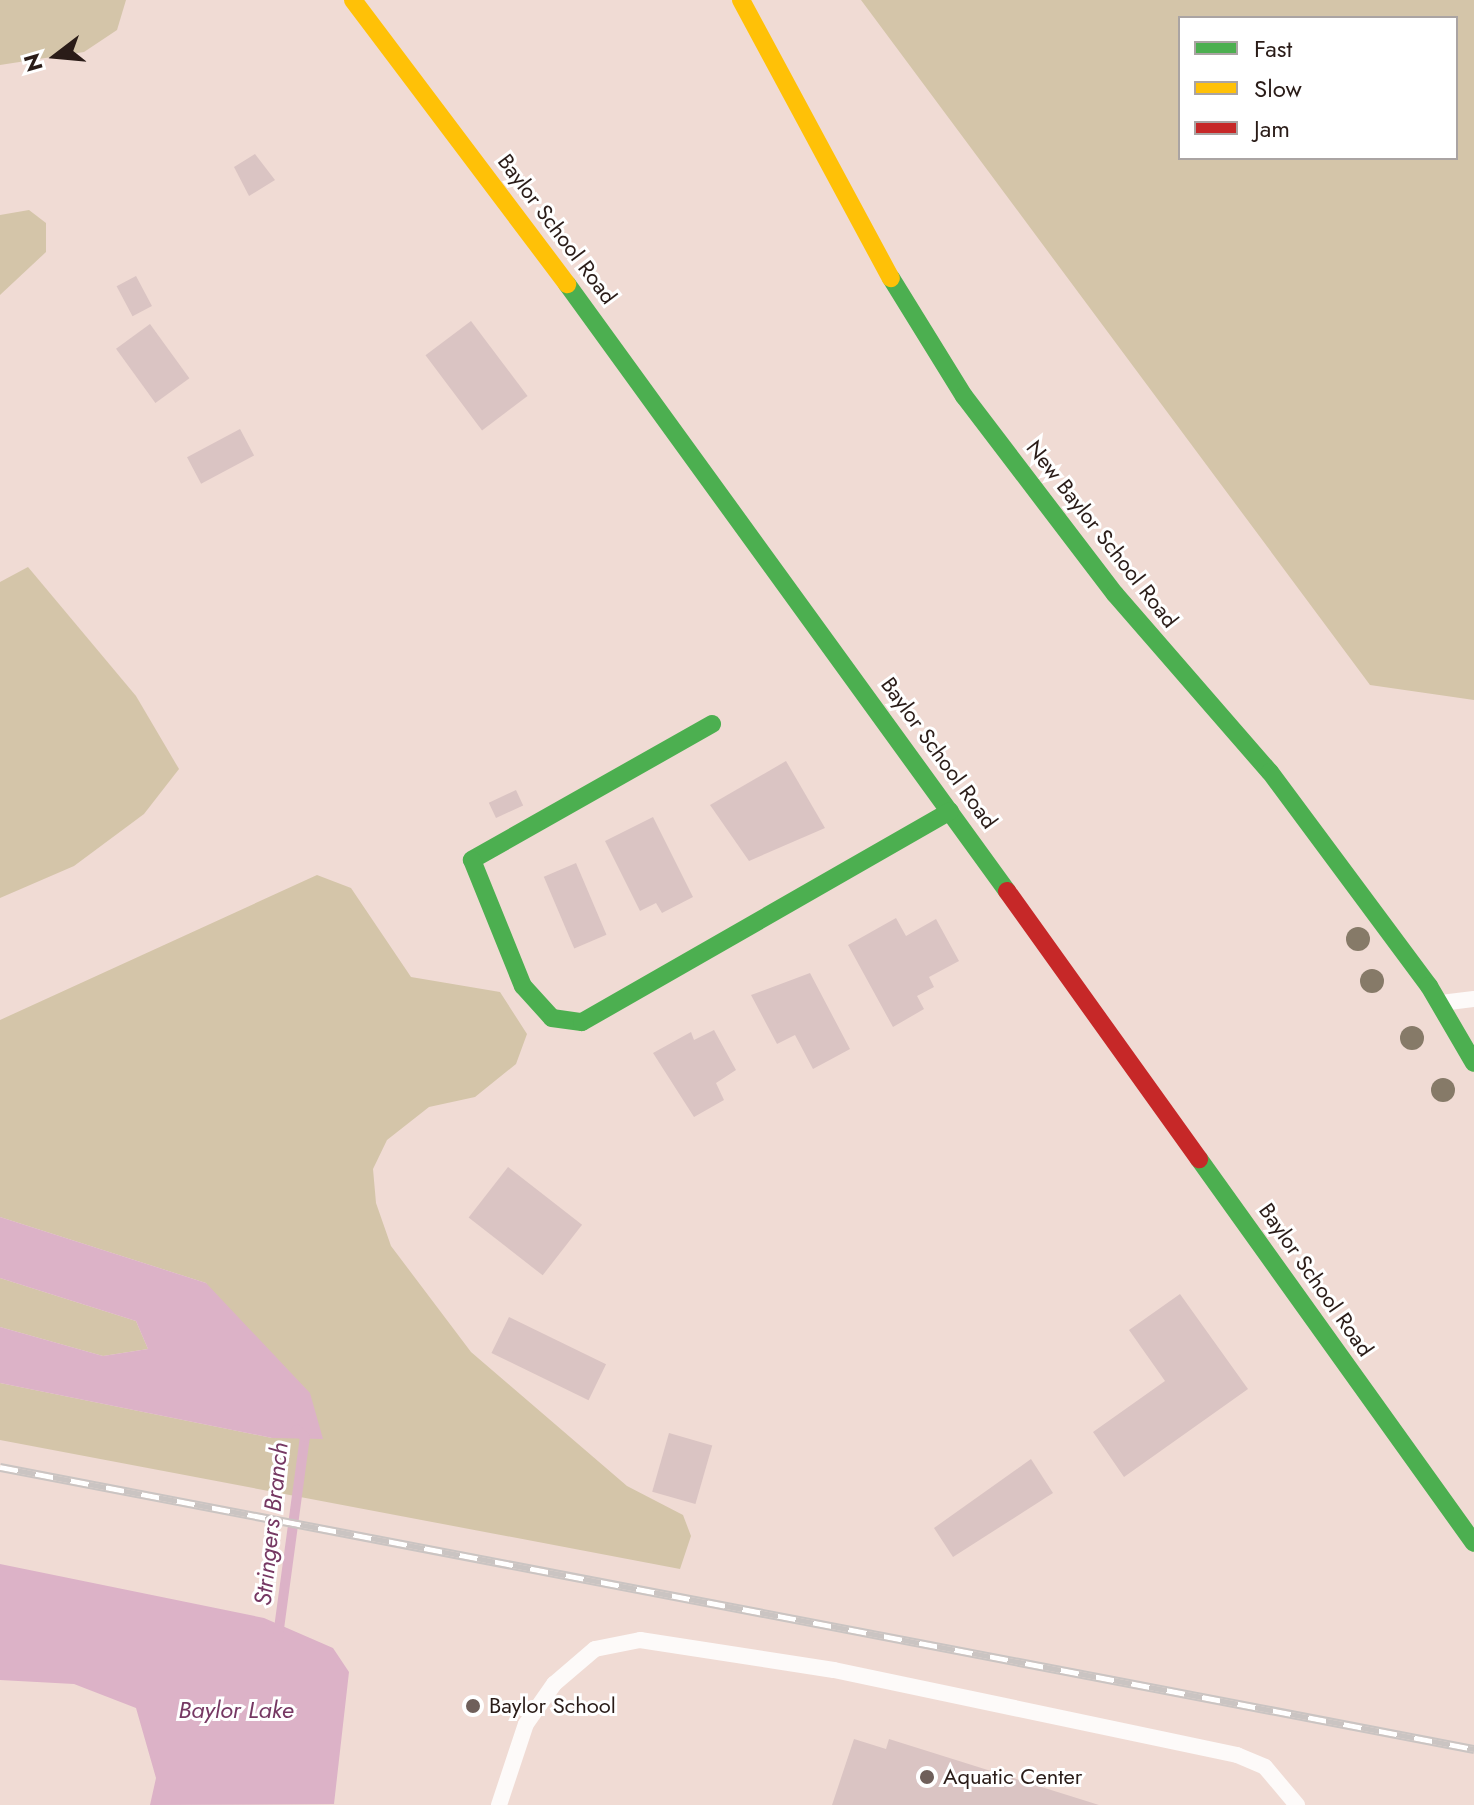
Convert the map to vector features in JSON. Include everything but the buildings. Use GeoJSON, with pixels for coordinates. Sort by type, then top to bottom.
{"type":"FeatureCollection","features":[{"type":"Feature","properties":{"kind":"street","name":"Baylor School Road"},"geometry":{"type":"LineString","coordinates":[[353,0],[690,447],[1474,1543]]}},
{"type":"Feature","properties":{"kind":"street","name":"New Baylor School Road"},"geometry":{"type":"LineString","coordinates":[[741,0],[849,209],[964,396],[1115,594],[1270,772],[1439,1003],[1474,1063]]}},
{"type":"Feature","properties":{"kind":"street"},"geometry":{"type":"LineString","coordinates":[[712,724],[472,860],[523,986],[552,1018],[582,1022],[950,811]]}},
{"type":"Feature","properties":{"kind":"lane"},"geometry":{"type":"LineString","coordinates":[[1439,1003],[1474,999]]}},
{"type":"Feature","properties":{"kind":"lane"},"geometry":{"type":"LineString","coordinates":[[499,1805],[526,1724],[554,1684],[595,1649],[640,1640],[834,1670],[1237,1755],[1265,1767],[1297,1805]]}},
{"type":"Feature","properties":{"kind":"shaded area"},"geometry":{"type":"Polygon","coordinates":[[[0,0],[126,0],[117,30],[84,52],[0,65],[0,0]]]}},
{"type":"Feature","properties":{"kind":"shaded area"},"geometry":{"type":"Polygon","coordinates":[[[861,0],[1474,0],[1474,700],[1370,685],[861,0]]]}},
{"type":"Feature","properties":{"kind":"shaded area"},"geometry":{"type":"Polygon","coordinates":[[[29,210],[46,223],[46,252],[0,295],[0,215],[29,210]]]}},
{"type":"Feature","properties":{"kind":"shaded area"},"geometry":{"type":"Polygon","coordinates":[[[28,567],[136,696],[179,769],[144,814],[74,866],[0,898],[0,582],[28,567]]]}},
{"type":"Feature","properties":{"kind":"shaded area"},"geometry":{"type":"Polygon","coordinates":[[[317,875],[351,888],[411,977],[500,992],[527,1034],[516,1064],[475,1097],[429,1107],[387,1140],[373,1169],[376,1203],[391,1246],[471,1352],[627,1486],[683,1515],[691,1536],[680,1569],[0,1440],[0,1383],[272,1438],[206,1283],[0,1217],[0,1020],[317,875]]]}},
{"type":"Feature","properties":{"kind":"shaded area"},"geometry":{"type":"Polygon","coordinates":[[[0,1278],[136,1321],[148,1349],[103,1356],[0,1327],[0,1278]]]}},
{"type":"Feature","properties":{"kind":"water"},"geometry":{"type":"Polygon","coordinates":[[[0,1217],[206,1283],[310,1393],[323,1439],[272,1438],[0,1383],[0,1327],[103,1356],[148,1349],[136,1321],[0,1278],[0,1217]]]}},
{"type":"Feature","properties":{"kind":"water","name":"Baylor Lake"},"geometry":{"type":"Polygon","coordinates":[[[0,1564],[264,1618],[333,1648],[349,1672],[334,1804],[150,1805],[156,1778],[136,1708],[74,1684],[0,1680],[0,1564]]]}},
{"type":"Feature","properties":{"kind":"waterway","name":"Stringers Branch"},"geometry":{"type":"LineString","coordinates":[[278,1636],[305,1437],[297,1430]]}},
{"type":"Feature","properties":{"kind":"railway"},"geometry":{"type":"LineString","coordinates":[[0,1467],[1474,1749]]}},
{"type":"Feature","properties":{"kind":"traffic: fast"},"geometry":{"type":"LineString","coordinates":[[891,278],[964,396],[1115,594],[1270,772],[1429,986],[1474,1063]]}},
{"type":"Feature","properties":{"kind":"traffic: fast"},"geometry":{"type":"LineString","coordinates":[[567,284],[1007,891]]}},
{"type":"Feature","properties":{"kind":"traffic: fast"},"geometry":{"type":"LineString","coordinates":[[712,724],[472,860],[523,986],[552,1018],[582,1022],[950,811]]}},
{"type":"Feature","properties":{"kind":"traffic: fast"},"geometry":{"type":"LineString","coordinates":[[1199,1159],[1474,1543]]}},
{"type":"Feature","properties":{"kind":"traffic: slow"},"geometry":{"type":"LineString","coordinates":[[353,0],[567,284]]}},
{"type":"Feature","properties":{"kind":"traffic: slow"},"geometry":{"type":"LineString","coordinates":[[741,0],[891,278]]}},
{"type":"Feature","properties":{"kind":"traffic: jam"},"geometry":{"type":"LineString","coordinates":[[1007,891],[1199,1159]]}},
{"type":"Feature","properties":{"kind":"place","name":"Baylor School"},"geometry":{"type":"Point","coordinates":[473,1706]}},
{"type":"Feature","properties":{"kind":"place","name":"Aquatic Center"},"geometry":{"type":"Point","coordinates":[927,1777]}}]}
